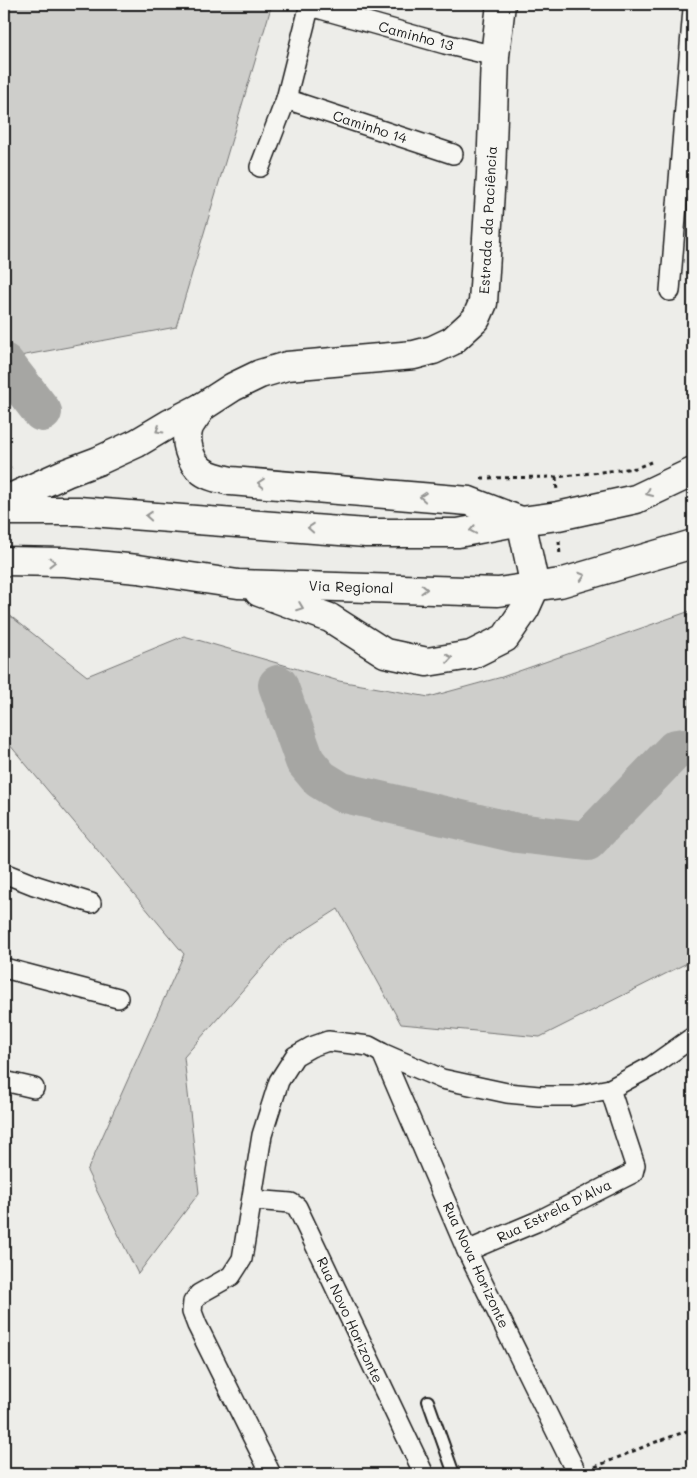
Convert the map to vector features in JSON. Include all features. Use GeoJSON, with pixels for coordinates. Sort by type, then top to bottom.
{"type":"FeatureCollection","features":[{"type":"Feature","properties":{"kind":"main road","name":"Estrada da Paciência"},"geometry":{"type":"LineString","coordinates":[[4,501],[137,443],[169,424],[202,408],[233,387],[260,374],[287,366],[414,355],[433,350],[452,341],[476,319],[483,303],[491,175],[495,56],[501,4]]}},
{"type":"Feature","properties":{"kind":"main road","name":"Estrada da Paciência"},"geometry":{"type":"LineString","coordinates":[[202,408],[189,428],[187,443],[192,459],[201,471],[216,478],[231,481],[469,502],[521,521]]}},
{"type":"Feature","properties":{"kind":"main road"},"geometry":{"type":"LineString","coordinates":[[4,510],[78,510],[366,533],[458,533],[558,516],[636,499],[693,472]]}},
{"type":"Feature","properties":{"kind":"main road"},"geometry":{"type":"LineString","coordinates":[[238,584],[330,618],[385,653],[427,662],[471,655],[505,638],[526,609],[535,587],[521,521]]}},
{"type":"Feature","properties":{"kind":"main road","name":"Via Regional"},"geometry":{"type":"LineString","coordinates":[[4,561],[64,562],[138,569],[238,584],[498,592],[560,583],[693,544]]}},
{"type":"Feature","properties":{"kind":"street","name":"Caminho 13"},"geometry":{"type":"LineString","coordinates":[[310,5],[445,44],[495,56]]}},
{"type":"Feature","properties":{"kind":"street"},"geometry":{"type":"LineString","coordinates":[[260,167],[286,99],[310,5]]}},
{"type":"Feature","properties":{"kind":"street"},"geometry":{"type":"LineString","coordinates":[[670,292],[693,9]]}},
{"type":"Feature","properties":{"kind":"street","name":"Caminho 14"},"geometry":{"type":"LineString","coordinates":[[286,99],[453,154]]}},
{"type":"Feature","properties":{"kind":"street"},"geometry":{"type":"LineString","coordinates":[[4,873],[34,885],[91,903]]}},
{"type":"Feature","properties":{"kind":"street"},"geometry":{"type":"LineString","coordinates":[[4,968],[118,998]]}},
{"type":"Feature","properties":{"kind":"street"},"geometry":{"type":"LineString","coordinates":[[271,1474],[196,1325],[192,1312],[193,1302],[199,1294],[230,1276],[242,1259],[262,1135],[278,1081],[295,1056],[311,1047],[328,1041],[369,1046],[442,1079],[507,1094],[573,1096],[610,1088],[652,1066],[693,1037]]}},
{"type":"Feature","properties":{"kind":"street","name":"Rua Nova Horizonte"},"geometry":{"type":"LineString","coordinates":[[382,1053],[467,1251],[578,1474]]}},
{"type":"Feature","properties":{"kind":"street"},"geometry":{"type":"LineString","coordinates":[[4,1081],[34,1088]]}},
{"type":"Feature","properties":{"kind":"street","name":"Rua Estrela D'Alva"},"geometry":{"type":"LineString","coordinates":[[467,1251],[536,1222],[633,1172],[635,1165],[610,1088]]}},
{"type":"Feature","properties":{"kind":"street","name":"Rua Novo Horizonte"},"geometry":{"type":"LineString","coordinates":[[253,1200],[290,1203],[297,1207],[424,1474]]}},
{"type":"Feature","properties":{"kind":"lane"},"geometry":{"type":"LineString","coordinates":[[428,1402],[454,1474]]}},
{"type":"Feature","properties":{"kind":"path"},"geometry":{"type":"LineString","coordinates":[[578,1474],[653,1443],[693,1429]]}},
{"type":"Feature","properties":{"kind":"shaded area"},"geometry":{"type":"Polygon","coordinates":[[[4,4],[272,4],[176,327],[4,359],[4,4]]]}},
{"type":"Feature","properties":{"kind":"shaded area"},"geometry":{"type":"Polygon","coordinates":[[[693,610],[693,960],[540,1037],[401,1024],[338,909],[283,944],[184,1057],[199,1193],[138,1274],[87,1171],[184,954],[4,738],[4,611],[87,676],[184,636],[339,681],[429,697],[502,677],[693,610]]]}},
{"type":"Feature","properties":{"kind":"waterway"},"geometry":{"type":"LineString","coordinates":[[4,363],[42,412]]}},
{"type":"Feature","properties":{"kind":"waterway"},"geometry":{"type":"LineString","coordinates":[[278,685],[305,761],[320,779],[341,792],[517,833],[587,841],[676,749],[693,747]]}}]}
